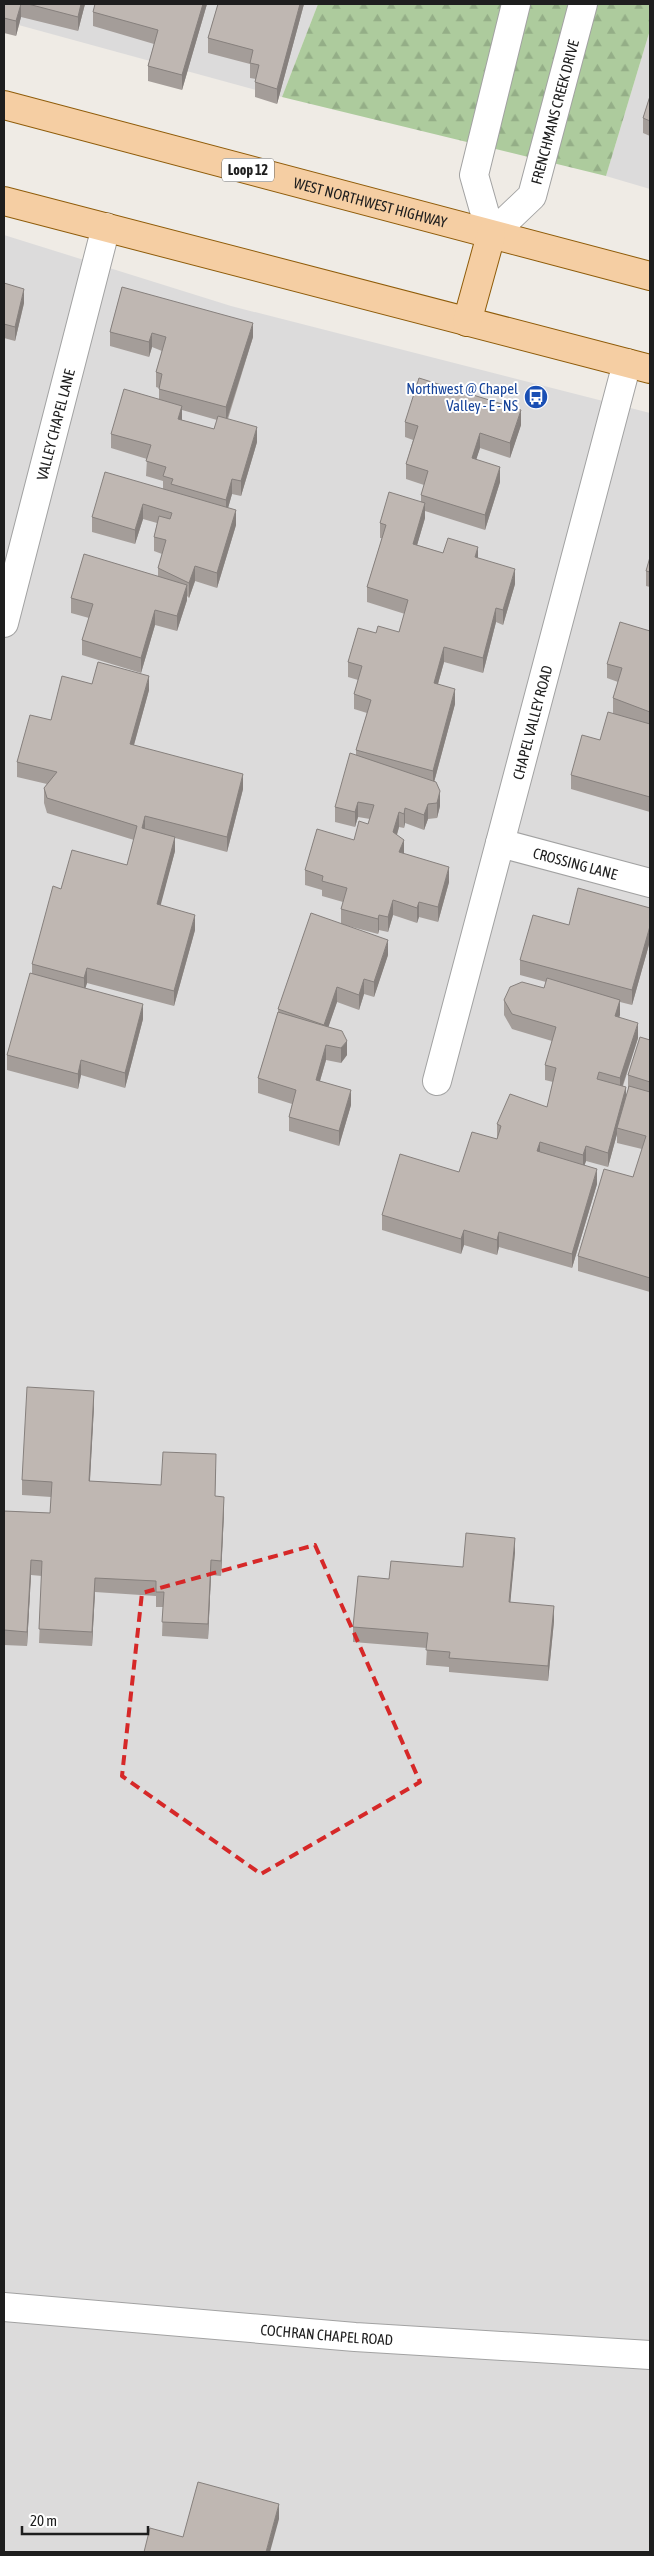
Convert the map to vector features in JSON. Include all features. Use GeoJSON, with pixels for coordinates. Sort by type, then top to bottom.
{"type":"FeatureCollection","features":[{"type":"Feature","properties":{"kind":"main road","name":"WEST NORTHWEST HIGHWAY"},"geometry":{"type":"LineString","coordinates":[[4,105],[650,276]]}},
{"type":"Feature","properties":{"kind":"main road"},"geometry":{"type":"LineString","coordinates":[[4,201],[638,366]]}},
{"type":"Feature","properties":{"kind":"main road"},"geometry":{"type":"LineString","coordinates":[[467,322],[491,235]]}},
{"type":"Feature","properties":{"kind":"street"},"geometry":{"type":"LineString","coordinates":[[491,235],[474,175],[516,4]]}},
{"type":"Feature","properties":{"kind":"street","name":"FRENCHMANS CREEK DRIVE"},"geometry":{"type":"LineString","coordinates":[[491,235],[532,196],[583,4]]}},
{"type":"Feature","properties":{"kind":"street","name":"VALLEY CHAPEL LANE"},"geometry":{"type":"LineString","coordinates":[[4,623],[106,227]]}},
{"type":"Feature","properties":{"kind":"street","name":"CHAPEL VALLEY ROAD"},"geometry":{"type":"LineString","coordinates":[[437,1081],[500,842],[638,366]]}},
{"type":"Feature","properties":{"kind":"street","name":"CROSSING LANE"},"geometry":{"type":"LineString","coordinates":[[500,842],[650,883]]}},
{"type":"Feature","properties":{"kind":"street","name":"COCHRAN CHAPEL ROAD"},"geometry":{"type":"LineString","coordinates":[[4,2307],[356,2337],[650,2355]]}},
{"type":"Feature","properties":{"kind":"highlighted area"},"geometry":{"type":"Polygon","coordinates":[[[315,1545],[420,1782],[261,1874],[122,1776],[142,1593],[315,1545]]]}},
{"type":"Feature","properties":{"kind":"shaded area"},"geometry":{"type":"Polygon","coordinates":[[[4,4],[318,4],[282,97],[4,21],[4,4]]]}},
{"type":"Feature","properties":{"kind":"shaded area"},"geometry":{"type":"Polygon","coordinates":[[[650,30],[650,189],[606,176],[650,30]]]}},
{"type":"Feature","properties":{"kind":"shaded area"},"geometry":{"type":"Polygon","coordinates":[[[4,235],[231,306],[650,413],[650,2552],[4,2552],[4,235]]]}},
{"type":"Feature","properties":{"kind":"green space"},"geometry":{"type":"Polygon","coordinates":[[[318,4],[650,4],[650,30],[606,176],[282,97],[318,4]]]}},
{"type":"Feature","properties":{"kind":"building"},"geometry":{"type":"Polygon","coordinates":[[[4,4],[21,4],[16,21],[4,18],[4,4]]]}},
{"type":"Feature","properties":{"kind":"building"},"geometry":{"type":"Polygon","coordinates":[[[28,4],[81,4],[78,17],[28,4]]]}},
{"type":"Feature","properties":{"kind":"building"},"geometry":{"type":"Polygon","coordinates":[[[95,4],[203,4],[182,75],[148,66],[158,30],[93,12],[95,4]]]}},
{"type":"Feature","properties":{"kind":"building"},"geometry":{"type":"Polygon","coordinates":[[[218,4],[300,4],[277,89],[255,82],[259,65],[250,63],[253,50],[208,38],[218,4]]]}},
{"type":"Feature","properties":{"kind":"building"},"geometry":{"type":"Polygon","coordinates":[[[650,96],[650,121],[643,118],[650,96]]]}},
{"type":"Feature","properties":{"kind":"building"},"geometry":{"type":"Polygon","coordinates":[[[4,283],[24,289],[15,327],[4,324],[4,283]]]}},
{"type":"Feature","properties":{"kind":"building"},"geometry":{"type":"Polygon","coordinates":[[[122,287],[253,323],[226,407],[159,389],[162,374],[156,372],[166,337],[152,333],[149,342],[110,332],[122,287]]]}},
{"type":"Feature","properties":{"kind":"building"},"geometry":{"type":"Polygon","coordinates":[[[419,378],[521,410],[510,443],[480,433],[472,458],[500,467],[485,515],[421,495],[428,471],[406,464],[418,426],[405,422],[419,378]]]}},
{"type":"Feature","properties":{"kind":"building"},"geometry":{"type":"Polygon","coordinates":[[[124,389],[182,406],[178,419],[214,429],[218,416],[257,427],[241,481],[232,479],[226,500],[171,484],[173,479],[163,476],[166,467],[146,461],[151,445],[111,434],[124,389]]]}},
{"type":"Feature","properties":{"kind":"building"},"geometry":{"type":"Polygon","coordinates":[[[105,472],[236,510],[217,573],[195,566],[189,583],[158,568],[166,540],[154,537],[159,516],[170,519],[172,513],[143,504],[135,530],[92,517],[105,472]]]}},
{"type":"Feature","properties":{"kind":"building"},"geometry":{"type":"Polygon","coordinates":[[[389,492],[425,503],[413,544],[443,553],[448,538],[478,547],[475,557],[515,569],[503,610],[496,608],[483,658],[444,647],[434,683],[455,689],[433,771],[356,750],[371,700],[354,694],[362,666],[348,662],[358,628],[376,633],[378,626],[399,632],[408,600],[367,587],[386,525],[380,523],[389,492]]]}},
{"type":"Feature","properties":{"kind":"building"},"geometry":{"type":"Polygon","coordinates":[[[84,554],[187,585],[177,616],[155,610],[141,658],[82,640],[93,604],[71,598],[84,554]]]}},
{"type":"Feature","properties":{"kind":"building"},"geometry":{"type":"Polygon","coordinates":[[[650,557],[650,572],[646,571],[650,557]]]}},
{"type":"Feature","properties":{"kind":"building"},"geometry":{"type":"Polygon","coordinates":[[[620,622],[650,631],[650,712],[613,698],[622,668],[607,664],[620,622]]]}},
{"type":"Feature","properties":{"kind":"building"},"geometry":{"type":"Polygon","coordinates":[[[98,662],[149,676],[130,744],[243,774],[227,837],[145,816],[142,828],[175,837],[157,904],[195,915],[174,991],[87,968],[84,978],[32,964],[53,886],[61,889],[72,850],[127,865],[137,826],[47,798],[44,788],[57,772],[17,762],[30,715],[51,720],[62,676],[92,684],[98,662]]]}},
{"type":"Feature","properties":{"kind":"building"},"geometry":{"type":"Polygon","coordinates":[[[608,712],[650,724],[650,797],[571,775],[582,735],[600,740],[608,712]]]}},
{"type":"Feature","properties":{"kind":"building"},"geometry":{"type":"Polygon","coordinates":[[[350,753],[436,782],[440,791],[437,803],[428,804],[424,815],[405,808],[404,814],[399,812],[393,832],[404,840],[399,852],[449,867],[438,907],[419,902],[417,908],[393,900],[388,917],[379,915],[378,919],[341,909],[347,888],[322,881],[323,876],[305,870],[317,829],[354,840],[359,821],[368,824],[374,805],[358,802],[355,812],[335,807],[350,753]]]}},
{"type":"Feature","properties":{"kind":"building"},"geometry":{"type":"Polygon","coordinates":[[[578,888],[650,908],[650,926],[632,990],[520,960],[533,915],[569,925],[578,888]]]}},
{"type":"Feature","properties":{"kind":"building"},"geometry":{"type":"Polygon","coordinates":[[[311,913],[388,940],[374,982],[364,979],[359,995],[337,987],[324,1025],[278,1009],[311,913]]]}},
{"type":"Feature","properties":{"kind":"building"},"geometry":{"type":"Polygon","coordinates":[[[30,973],[143,1004],[125,1073],[81,1060],[78,1074],[7,1055],[30,973]]]}},
{"type":"Feature","properties":{"kind":"building"},"geometry":{"type":"Polygon","coordinates":[[[547,978],[620,1000],[615,1016],[638,1023],[620,1078],[599,1072],[597,1079],[626,1087],[608,1153],[586,1146],[583,1155],[540,1142],[537,1151],[597,1169],[572,1254],[499,1232],[497,1240],[464,1230],[461,1239],[382,1215],[400,1154],[459,1172],[472,1132],[497,1139],[501,1126],[497,1124],[510,1094],[547,1107],[556,1068],[545,1065],[556,1027],[512,1014],[504,1000],[510,987],[522,982],[544,988],[547,978]]]}},
{"type":"Feature","properties":{"kind":"building"},"geometry":{"type":"Polygon","coordinates":[[[278,1012],[342,1031],[347,1041],[341,1048],[326,1045],[316,1080],[351,1090],[339,1131],[289,1117],[296,1090],[258,1078],[278,1012]]]}},
{"type":"Feature","properties":{"kind":"building"},"geometry":{"type":"Polygon","coordinates":[[[640,1037],[650,1040],[650,1082],[628,1075],[640,1037]]]}},
{"type":"Feature","properties":{"kind":"building"},"geometry":{"type":"Polygon","coordinates":[[[629,1086],[650,1092],[650,1278],[578,1256],[604,1169],[633,1177],[646,1136],[617,1128],[629,1086]]]}},
{"type":"Feature","properties":{"kind":"building"},"geometry":{"type":"Polygon","coordinates":[[[27,1387],[94,1391],[89,1481],[161,1485],[163,1452],[216,1454],[215,1496],[224,1497],[221,1561],[211,1560],[208,1624],[162,1622],[164,1592],[156,1592],[156,1581],[95,1578],[92,1632],[39,1629],[42,1561],[31,1560],[27,1632],[4,1630],[4,1511],[50,1513],[52,1482],[22,1480],[27,1387]]]}},
{"type":"Feature","properties":{"kind":"building"},"geometry":{"type":"Polygon","coordinates":[[[466,1533],[515,1538],[509,1602],[554,1606],[548,1666],[449,1658],[450,1652],[426,1650],[428,1633],[353,1627],[358,1576],[389,1579],[391,1561],[463,1567],[466,1533]]]}},
{"type":"Feature","properties":{"kind":"building"},"geometry":{"type":"Polygon","coordinates":[[[198,2482],[279,2504],[266,2552],[144,2552],[150,2528],[183,2537],[198,2482]]]}},
{"type":"Feature","properties":{"kind":"place","name":"Northwest @ Chapel Valley - E - NS"},"geometry":{"type":"Point","coordinates":[536,397]}}]}
